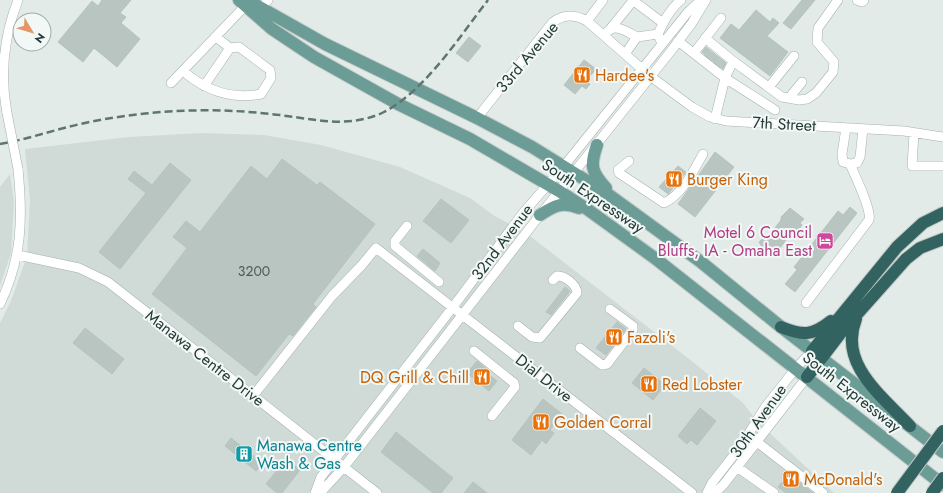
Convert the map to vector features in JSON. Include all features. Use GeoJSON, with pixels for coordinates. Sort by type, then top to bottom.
{"type":"FeatureCollection","features":[{"type":"Feature","properties":{"kind":"highway"},"geometry":{"type":"LineString","coordinates":[[807,377],[817,354],[854,307],[891,253],[915,229],[943,213]]}},
{"type":"Feature","properties":{"kind":"highway"},"geometry":{"type":"LineString","coordinates":[[781,327],[796,333],[811,333],[825,326],[854,307],[912,253],[930,243],[943,239]]}},
{"type":"Feature","properties":{"kind":"highway"},"geometry":{"type":"LineString","coordinates":[[854,307],[850,343],[856,364],[878,392],[910,426]]}},
{"type":"Feature","properties":{"kind":"highway"},"geometry":{"type":"LineString","coordinates":[[897,493],[943,432]]}},
{"type":"Feature","properties":{"kind":"highway"},"geometry":{"type":"LineString","coordinates":[[932,493],[943,478]]}},
{"type":"Feature","properties":{"kind":"main road","name":"South Expressway"},"geometry":{"type":"LineString","coordinates":[[245,2],[262,8],[326,44],[477,118],[575,173],[619,202],[701,262],[781,327],[943,452]]}},
{"type":"Feature","properties":{"kind":"main road","name":"South Expressway"},"geometry":{"type":"LineString","coordinates":[[262,8],[286,40],[346,76],[470,139],[559,191],[594,214],[656,259],[943,484]]}},
{"type":"Feature","properties":{"kind":"main road"},"geometry":{"type":"LineString","coordinates":[[597,145],[592,162],[594,173],[619,202]]}},
{"type":"Feature","properties":{"kind":"main road"},"geometry":{"type":"LineString","coordinates":[[540,215],[552,207],[564,204],[594,214]]}},
{"type":"Feature","properties":{"kind":"street"},"geometry":{"type":"LineString","coordinates":[[0,304],[18,255],[21,218],[18,169],[3,94],[4,58],[7,37],[18,0]]}},
{"type":"Feature","properties":{"kind":"street"},"geometry":{"type":"LineString","coordinates":[[662,44],[658,34],[662,23],[675,5],[681,0],[696,9]]}},
{"type":"Feature","properties":{"kind":"street","name":"32nd Avenue"},"geometry":{"type":"LineString","coordinates":[[320,493],[344,467],[540,215],[575,173],[678,41],[701,0]]}},
{"type":"Feature","properties":{"kind":"street","name":"32nd Avenue"},"geometry":{"type":"LineString","coordinates":[[315,493],[321,477],[547,184],[564,166],[662,44],[706,0]]}},
{"type":"Feature","properties":{"kind":"street"},"geometry":{"type":"LineString","coordinates":[[706,38],[715,49],[724,56],[785,98],[799,100],[813,97],[833,72],[834,62],[817,42],[818,28],[838,0]]}},
{"type":"Feature","properties":{"kind":"street"},"geometry":{"type":"LineString","coordinates":[[857,0],[862,2],[864,0]]}},
{"type":"Feature","properties":{"kind":"street"},"geometry":{"type":"LineString","coordinates":[[601,1],[587,21],[602,36],[642,68]]}},
{"type":"Feature","properties":{"kind":"street"},"geometry":{"type":"LineString","coordinates":[[171,83],[216,37],[245,2]]}},
{"type":"Feature","properties":{"kind":"street"},"geometry":{"type":"LineString","coordinates":[[602,36],[611,28],[632,2],[635,2],[662,23]]}},
{"type":"Feature","properties":{"kind":"street","name":"33rd Avenue"},"geometry":{"type":"LineString","coordinates":[[477,118],[552,23],[562,17],[569,16],[580,17],[587,21]]}},
{"type":"Feature","properties":{"kind":"street"},"geometry":{"type":"LineString","coordinates":[[694,53],[721,18]]}},
{"type":"Feature","properties":{"kind":"street"},"geometry":{"type":"LineString","coordinates":[[611,28],[619,27],[637,37],[658,34]]}},
{"type":"Feature","properties":{"kind":"street"},"geometry":{"type":"LineString","coordinates":[[183,71],[195,82],[216,92],[247,97],[261,94],[271,78],[270,70],[239,47],[230,48],[216,37]]}},
{"type":"Feature","properties":{"kind":"street"},"geometry":{"type":"LineString","coordinates":[[625,54],[637,37]]}},
{"type":"Feature","properties":{"kind":"street"},"geometry":{"type":"LineString","coordinates":[[678,41],[715,67],[725,78],[775,110]]}},
{"type":"Feature","properties":{"kind":"street"},"geometry":{"type":"LineString","coordinates":[[204,86],[230,48]]}},
{"type":"Feature","properties":{"kind":"street"},"geometry":{"type":"LineString","coordinates":[[769,87],[794,56]]}},
{"type":"Feature","properties":{"kind":"street"},"geometry":{"type":"LineString","coordinates":[[715,119],[725,78],[733,61]]}},
{"type":"Feature","properties":{"kind":"street","name":"7th Street"},"geometry":{"type":"LineString","coordinates":[[642,68],[650,76],[704,115],[715,119],[914,133],[943,137]]}},
{"type":"Feature","properties":{"kind":"street"},"geometry":{"type":"LineString","coordinates":[[771,123],[775,110],[802,82]]}},
{"type":"Feature","properties":{"kind":"street"},"geometry":{"type":"LineString","coordinates":[[846,128],[842,154],[843,162],[850,164],[857,163],[860,157],[863,129]]}},
{"type":"Feature","properties":{"kind":"street"},"geometry":{"type":"LineString","coordinates":[[914,133],[912,166],[943,166]]}},
{"type":"Feature","properties":{"kind":"street"},"geometry":{"type":"LineString","coordinates":[[629,161],[618,170],[619,173],[664,203],[675,196],[691,175],[703,154]]}},
{"type":"Feature","properties":{"kind":"street"},"geometry":{"type":"LineString","coordinates":[[806,302],[869,220],[869,205],[861,193],[850,164]]}},
{"type":"Feature","properties":{"kind":"street"},"geometry":{"type":"LineString","coordinates":[[407,226],[395,241],[395,246],[439,282]]}},
{"type":"Feature","properties":{"kind":"street","name":"Dial Drive"},"geometry":{"type":"LineString","coordinates":[[253,396],[332,296],[376,248],[692,493]]}},
{"type":"Feature","properties":{"kind":"street","name":"Manawa Centre Drive"},"geometry":{"type":"LineString","coordinates":[[18,255],[79,268],[108,282],[377,493]]}},
{"type":"Feature","properties":{"kind":"street"},"geometry":{"type":"LineString","coordinates":[[518,326],[532,337],[540,338],[577,293],[575,286],[562,276],[557,276],[553,280]]}},
{"type":"Feature","properties":{"kind":"street"},"geometry":{"type":"LineString","coordinates":[[580,348],[602,365],[607,364],[633,331],[633,328],[610,309]]}},
{"type":"Feature","properties":{"kind":"street"},"geometry":{"type":"LineString","coordinates":[[474,352],[514,383],[515,387],[492,416]]}},
{"type":"Feature","properties":{"kind":"street","name":"30th Avenue"},"geometry":{"type":"LineString","coordinates":[[707,493],[712,483],[741,446],[766,406],[796,368],[817,354]]}},
{"type":"Feature","properties":{"kind":"street","name":"30th Avenue"},"geometry":{"type":"LineString","coordinates":[[715,493],[757,442],[807,377]]}},
{"type":"Feature","properties":{"kind":"street"},"geometry":{"type":"LineString","coordinates":[[757,442],[823,493]]}},
{"type":"Feature","properties":{"kind":"street"},"geometry":{"type":"LineString","coordinates":[[737,467],[774,493]]}},
{"type":"Feature","properties":{"kind":"shaded area"},"geometry":{"type":"Polygon","coordinates":[[[202,133],[264,135],[321,145],[400,167],[470,198],[493,215],[526,233],[693,362],[743,403],[757,421],[834,493],[0,493],[0,323],[11,301],[27,256],[30,201],[25,149],[129,137],[202,133]]]}},
{"type":"Feature","properties":{"kind":"shaded area"},"geometry":{"type":"Polygon","coordinates":[[[10,174],[14,202],[11,253],[0,286],[0,187],[10,174]]]}},
{"type":"Feature","properties":{"kind":"building"},"geometry":{"type":"Polygon","coordinates":[[[102,0],[131,0],[120,13],[126,17],[121,23],[140,39],[117,67],[94,48],[83,62],[58,42],[92,1],[98,6],[102,0]]]}},
{"type":"Feature","properties":{"kind":"building"},"geometry":{"type":"Polygon","coordinates":[[[802,0],[815,0],[791,29],[783,23],[802,0]]]}},
{"type":"Feature","properties":{"kind":"building"},"geometry":{"type":"Polygon","coordinates":[[[756,10],[770,22],[773,18],[779,23],[767,36],[788,52],[770,76],[720,38],[731,24],[739,30],[756,10]]]}},
{"type":"Feature","properties":{"kind":"building"},"geometry":{"type":"Polygon","coordinates":[[[469,37],[481,46],[468,62],[456,53],[469,37]]]}},
{"type":"Feature","properties":{"kind":"building"},"geometry":{"type":"Polygon","coordinates":[[[706,47],[726,63],[723,69],[702,52],[706,47]]]}},
{"type":"Feature","properties":{"kind":"building","name":"Hardee's"},"geometry":{"type":"Polygon","coordinates":[[[584,60],[596,69],[586,81],[590,84],[586,89],[582,86],[575,94],[564,85],[584,60]]]}},
{"type":"Feature","properties":{"kind":"building"},"geometry":{"type":"Polygon","coordinates":[[[715,152],[734,167],[695,217],[678,204],[715,152]]]}},
{"type":"Feature","properties":{"kind":"building"},"geometry":{"type":"Polygon","coordinates":[[[282,159],[317,185],[320,182],[375,224],[313,304],[316,307],[293,336],[289,334],[256,376],[152,294],[187,248],[173,237],[186,221],[200,232],[251,166],[267,179],[282,159]]]}},
{"type":"Feature","properties":{"kind":"building"},"geometry":{"type":"Polygon","coordinates":[[[170,163],[191,180],[120,269],[99,252],[146,193],[128,179],[134,171],[152,185],[170,163]]]}},
{"type":"Feature","properties":{"kind":"building","name":"Burger King"},"geometry":{"type":"Polygon","coordinates":[[[678,166],[686,172],[668,194],[659,187],[678,166]]]}},
{"type":"Feature","properties":{"kind":"building"},"geometry":{"type":"Polygon","coordinates":[[[441,199],[469,220],[451,243],[423,221],[441,199]]]}},
{"type":"Feature","properties":{"kind":"building","name":"Motel 6 Council Bluffs, IA - Omaha East"},"geometry":{"type":"Polygon","coordinates":[[[850,207],[857,213],[795,292],[785,284],[797,270],[794,267],[838,211],[843,215],[850,207]]]}},
{"type":"Feature","properties":{"kind":"building"},"geometry":{"type":"Polygon","coordinates":[[[790,208],[804,219],[800,223],[802,225],[796,233],[793,231],[776,253],[769,248],[762,247],[759,242],[762,239],[766,240],[781,220],[781,217],[790,208]]]}},
{"type":"Feature","properties":{"kind":"building"},"geometry":{"type":"Polygon","coordinates":[[[423,249],[440,263],[435,271],[417,256],[423,249]]]}},
{"type":"Feature","properties":{"kind":"building"},"geometry":{"type":"Polygon","coordinates":[[[565,287],[570,291],[551,315],[546,312],[565,287]]]}},
{"type":"Feature","properties":{"kind":"building","name":"Fazoli's"},"geometry":{"type":"Polygon","coordinates":[[[617,322],[626,329],[606,355],[596,348],[617,322]]]}},
{"type":"Feature","properties":{"kind":"building"},"geometry":{"type":"Polygon","coordinates":[[[85,328],[124,359],[112,374],[73,343],[85,328]]]}},
{"type":"Feature","properties":{"kind":"building","name":"DQ Grill & Chill"},"geometry":{"type":"Polygon","coordinates":[[[477,361],[490,372],[488,374],[497,381],[489,391],[467,373],[477,361]]]}},
{"type":"Feature","properties":{"kind":"building","name":"Red Lobster"},"geometry":{"type":"Polygon","coordinates":[[[644,368],[665,385],[653,400],[632,383],[644,368]]]}},
{"type":"Feature","properties":{"kind":"building","name":"Golden Corral"},"geometry":{"type":"Polygon","coordinates":[[[543,399],[562,414],[550,430],[554,433],[546,444],[542,440],[531,455],[512,440],[543,399]]]}},
{"type":"Feature","properties":{"kind":"building"},"geometry":{"type":"Polygon","coordinates":[[[700,408],[716,421],[697,445],[691,440],[687,444],[678,436],[700,408]]]}},
{"type":"Feature","properties":{"kind":"building"},"geometry":{"type":"Polygon","coordinates":[[[396,432],[453,478],[441,493],[433,493],[381,452],[396,432]]]}},
{"type":"Feature","properties":{"kind":"building","name":"Manawa Centre Wash & Gas"},"geometry":{"type":"Polygon","coordinates":[[[231,438],[263,463],[256,471],[225,446],[231,438]]]}},
{"type":"Feature","properties":{"kind":"building"},"geometry":{"type":"Polygon","coordinates":[[[286,459],[300,470],[282,493],[277,493],[266,484],[286,459]]]}},
{"type":"Feature","properties":{"kind":"building","name":"McDonald's"},"geometry":{"type":"Polygon","coordinates":[[[788,474],[813,493],[786,493],[778,487],[788,474]]]}},
{"type":"Feature","properties":{"kind":"building"},"geometry":{"type":"Polygon","coordinates":[[[473,482],[487,493],[464,493],[473,482]]]}},
{"type":"Feature","properties":{"kind":"tunnel"},"geometry":{"type":"LineString","coordinates":[[707,59],[714,51]]}},
{"type":"Feature","properties":{"kind":"tunnel"},"geometry":{"type":"LineString","coordinates":[[716,66],[722,58]]}},
{"type":"Feature","properties":{"kind":"railway"},"geometry":{"type":"LineString","coordinates":[[0,144],[85,123],[131,115],[178,111],[201,110],[248,112],[342,122],[370,117],[384,112],[399,103],[414,91],[441,62],[488,0]]}},
{"type":"Feature","properties":{"kind":"place","name":"Hardee's"},"geometry":{"type":"Point","coordinates":[582,75]}},
{"type":"Feature","properties":{"kind":"place","name":"Burger King"},"geometry":{"type":"Point","coordinates":[674,179]}},
{"type":"Feature","properties":{"kind":"place","name":"Motel 6 Council Bluffs, IA - Omaha East"},"geometry":{"type":"Point","coordinates":[825,241]}},
{"type":"Feature","properties":{"kind":"place","name":"Fazoli's"},"geometry":{"type":"Point","coordinates":[614,337]}},
{"type":"Feature","properties":{"kind":"place","name":"DQ Grill & Chill"},"geometry":{"type":"Point","coordinates":[482,377]}},
{"type":"Feature","properties":{"kind":"place","name":"Red Lobster"},"geometry":{"type":"Point","coordinates":[649,384]}},
{"type":"Feature","properties":{"kind":"place","name":"Golden Corral"},"geometry":{"type":"Point","coordinates":[541,422]}},
{"type":"Feature","properties":{"kind":"place","name":"Manawa Centre Wash & Gas"},"geometry":{"type":"Point","coordinates":[244,454]}},
{"type":"Feature","properties":{"kind":"place","name":"McDonald's"},"geometry":{"type":"Point","coordinates":[791,479]}}]}
